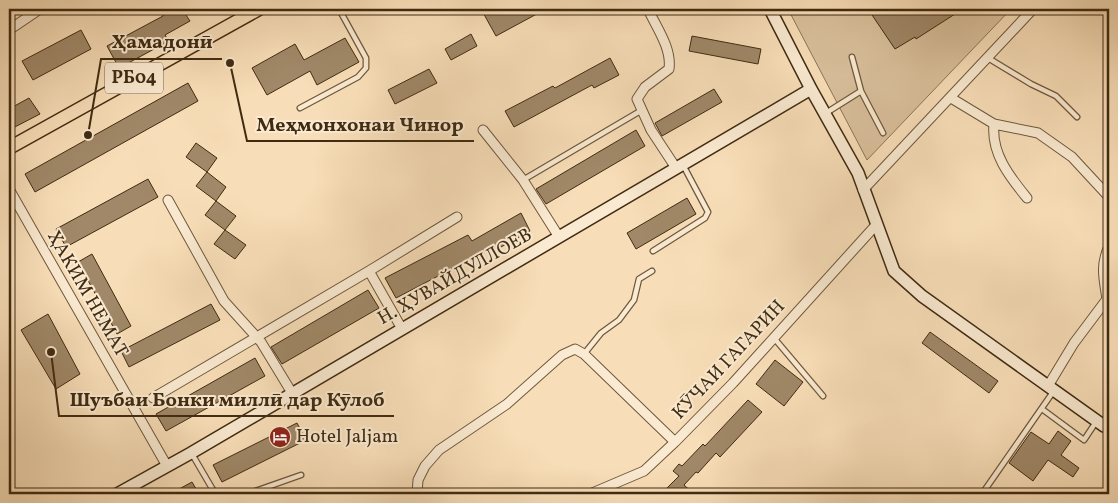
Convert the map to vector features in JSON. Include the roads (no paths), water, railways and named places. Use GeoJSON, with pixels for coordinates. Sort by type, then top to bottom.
{"type":"FeatureCollection","features":[{"type":"Feature","properties":{"kind":"main road","name":"РБ04"},"geometry":{"type":"LineString","coordinates":[[9,148],[259,9]]}},
{"type":"Feature","properties":{"kind":"street"},"geometry":{"type":"LineString","coordinates":[[9,30],[40,9]]}},
{"type":"Feature","properties":{"kind":"street"},"geometry":{"type":"LineString","coordinates":[[648,9],[668,51],[669,69],[646,87],[637,99],[651,130],[679,166]]}},
{"type":"Feature","properties":{"kind":"street"},"geometry":{"type":"LineString","coordinates":[[770,9],[811,89],[858,173],[894,271],[922,296],[1096,421],[1109,427]]}},
{"type":"Feature","properties":{"kind":"street"},"geometry":{"type":"LineString","coordinates":[[863,190],[1033,9]]}},
{"type":"Feature","properties":{"kind":"street"},"geometry":{"type":"LineString","coordinates":[[1103,9],[1109,13]]}},
{"type":"Feature","properties":{"kind":"street","name":"Н. ҲУВАЙДУЛЛОЕВ"},"geometry":{"type":"LineString","coordinates":[[117,494],[191,453],[811,89]]}},
{"type":"Feature","properties":{"kind":"street"},"geometry":{"type":"LineString","coordinates":[[951,98],[994,124],[1038,133],[1072,157],[1109,197]]}},
{"type":"Feature","properties":{"kind":"street"},"geometry":{"type":"LineString","coordinates":[[994,124],[993,136],[996,150],[1009,175],[1027,198]]}},
{"type":"Feature","properties":{"kind":"street"},"geometry":{"type":"LineString","coordinates":[[483,130],[523,180],[559,237]]}},
{"type":"Feature","properties":{"kind":"street","name":"ҲАКИМ НЕМАТ"},"geometry":{"type":"LineString","coordinates":[[9,189],[167,466]]}},
{"type":"Feature","properties":{"kind":"street"},"geometry":{"type":"LineString","coordinates":[[168,200],[224,301],[261,342],[292,393]]}},
{"type":"Feature","properties":{"kind":"street"},"geometry":{"type":"LineString","coordinates":[[153,398],[457,217]]}},
{"type":"Feature","properties":{"kind":"street","name":"КӮЧАИ ГАГАРИН"},"geometry":{"type":"LineString","coordinates":[[590,494],[644,471],[675,442],[733,384],[876,225]]}},
{"type":"Feature","properties":{"kind":"street"},"geometry":{"type":"LineString","coordinates":[[1051,388],[1074,343],[1107,300],[1103,271],[1104,258],[1109,246]]}},
{"type":"Feature","properties":{"kind":"street"},"geometry":{"type":"LineString","coordinates":[[369,271],[402,329]]}},
{"type":"Feature","properties":{"kind":"street"},"geometry":{"type":"LineString","coordinates":[[417,494],[418,480],[425,466],[440,450],[507,404],[562,355],[575,349],[584,354],[675,442]]}},
{"type":"Feature","properties":{"kind":"lane"},"geometry":{"type":"LineString","coordinates":[[300,108],[358,77],[366,68],[366,58],[339,9]]}},
{"type":"Feature","properties":{"kind":"lane"},"geometry":{"type":"LineString","coordinates":[[852,57],[862,91],[883,133]]}},
{"type":"Feature","properties":{"kind":"lane"},"geometry":{"type":"LineString","coordinates":[[988,58],[1031,84],[1056,96],[1077,117]]}},
{"type":"Feature","properties":{"kind":"lane"},"geometry":{"type":"LineString","coordinates":[[825,114],[862,91]]}},
{"type":"Feature","properties":{"kind":"lane"},"geometry":{"type":"LineString","coordinates":[[523,180],[642,110]]}},
{"type":"Feature","properties":{"kind":"lane"},"geometry":{"type":"LineString","coordinates":[[653,251],[700,222],[708,212],[679,166]]}},
{"type":"Feature","properties":{"kind":"lane"},"geometry":{"type":"LineString","coordinates":[[584,354],[601,332],[619,320],[634,300],[640,279],[652,271]]}},
{"type":"Feature","properties":{"kind":"lane"},"geometry":{"type":"LineString","coordinates":[[774,338],[824,396]]}},
{"type":"Feature","properties":{"kind":"lane"},"geometry":{"type":"LineString","coordinates":[[982,494],[1042,409],[1051,388]]}},
{"type":"Feature","properties":{"kind":"lane"},"geometry":{"type":"LineString","coordinates":[[1042,409],[1084,440],[1096,421]]}},
{"type":"Feature","properties":{"kind":"lane"},"geometry":{"type":"LineString","coordinates":[[191,453],[213,490],[219,494]]}},
{"type":"Feature","properties":{"kind":"lane"},"geometry":{"type":"LineString","coordinates":[[247,494],[301,475]]}},
{"type":"Feature","properties":{"kind":"place","name":"Меҳмонхонаи Чинор"},"geometry":{"type":"Point","coordinates":[230,63]}},
{"type":"Feature","properties":{"kind":"place","name":"Ҳамадонӣ"},"geometry":{"type":"Point","coordinates":[88,135]}},
{"type":"Feature","properties":{"kind":"place","name":"Шуъбаи Бонки миллӣ дар Кӯлоб"},"geometry":{"type":"Point","coordinates":[51,352]}},
{"type":"Feature","properties":{"kind":"place","name":"Hotel Jaljam"},"geometry":{"type":"Point","coordinates":[280,437]}}]}
